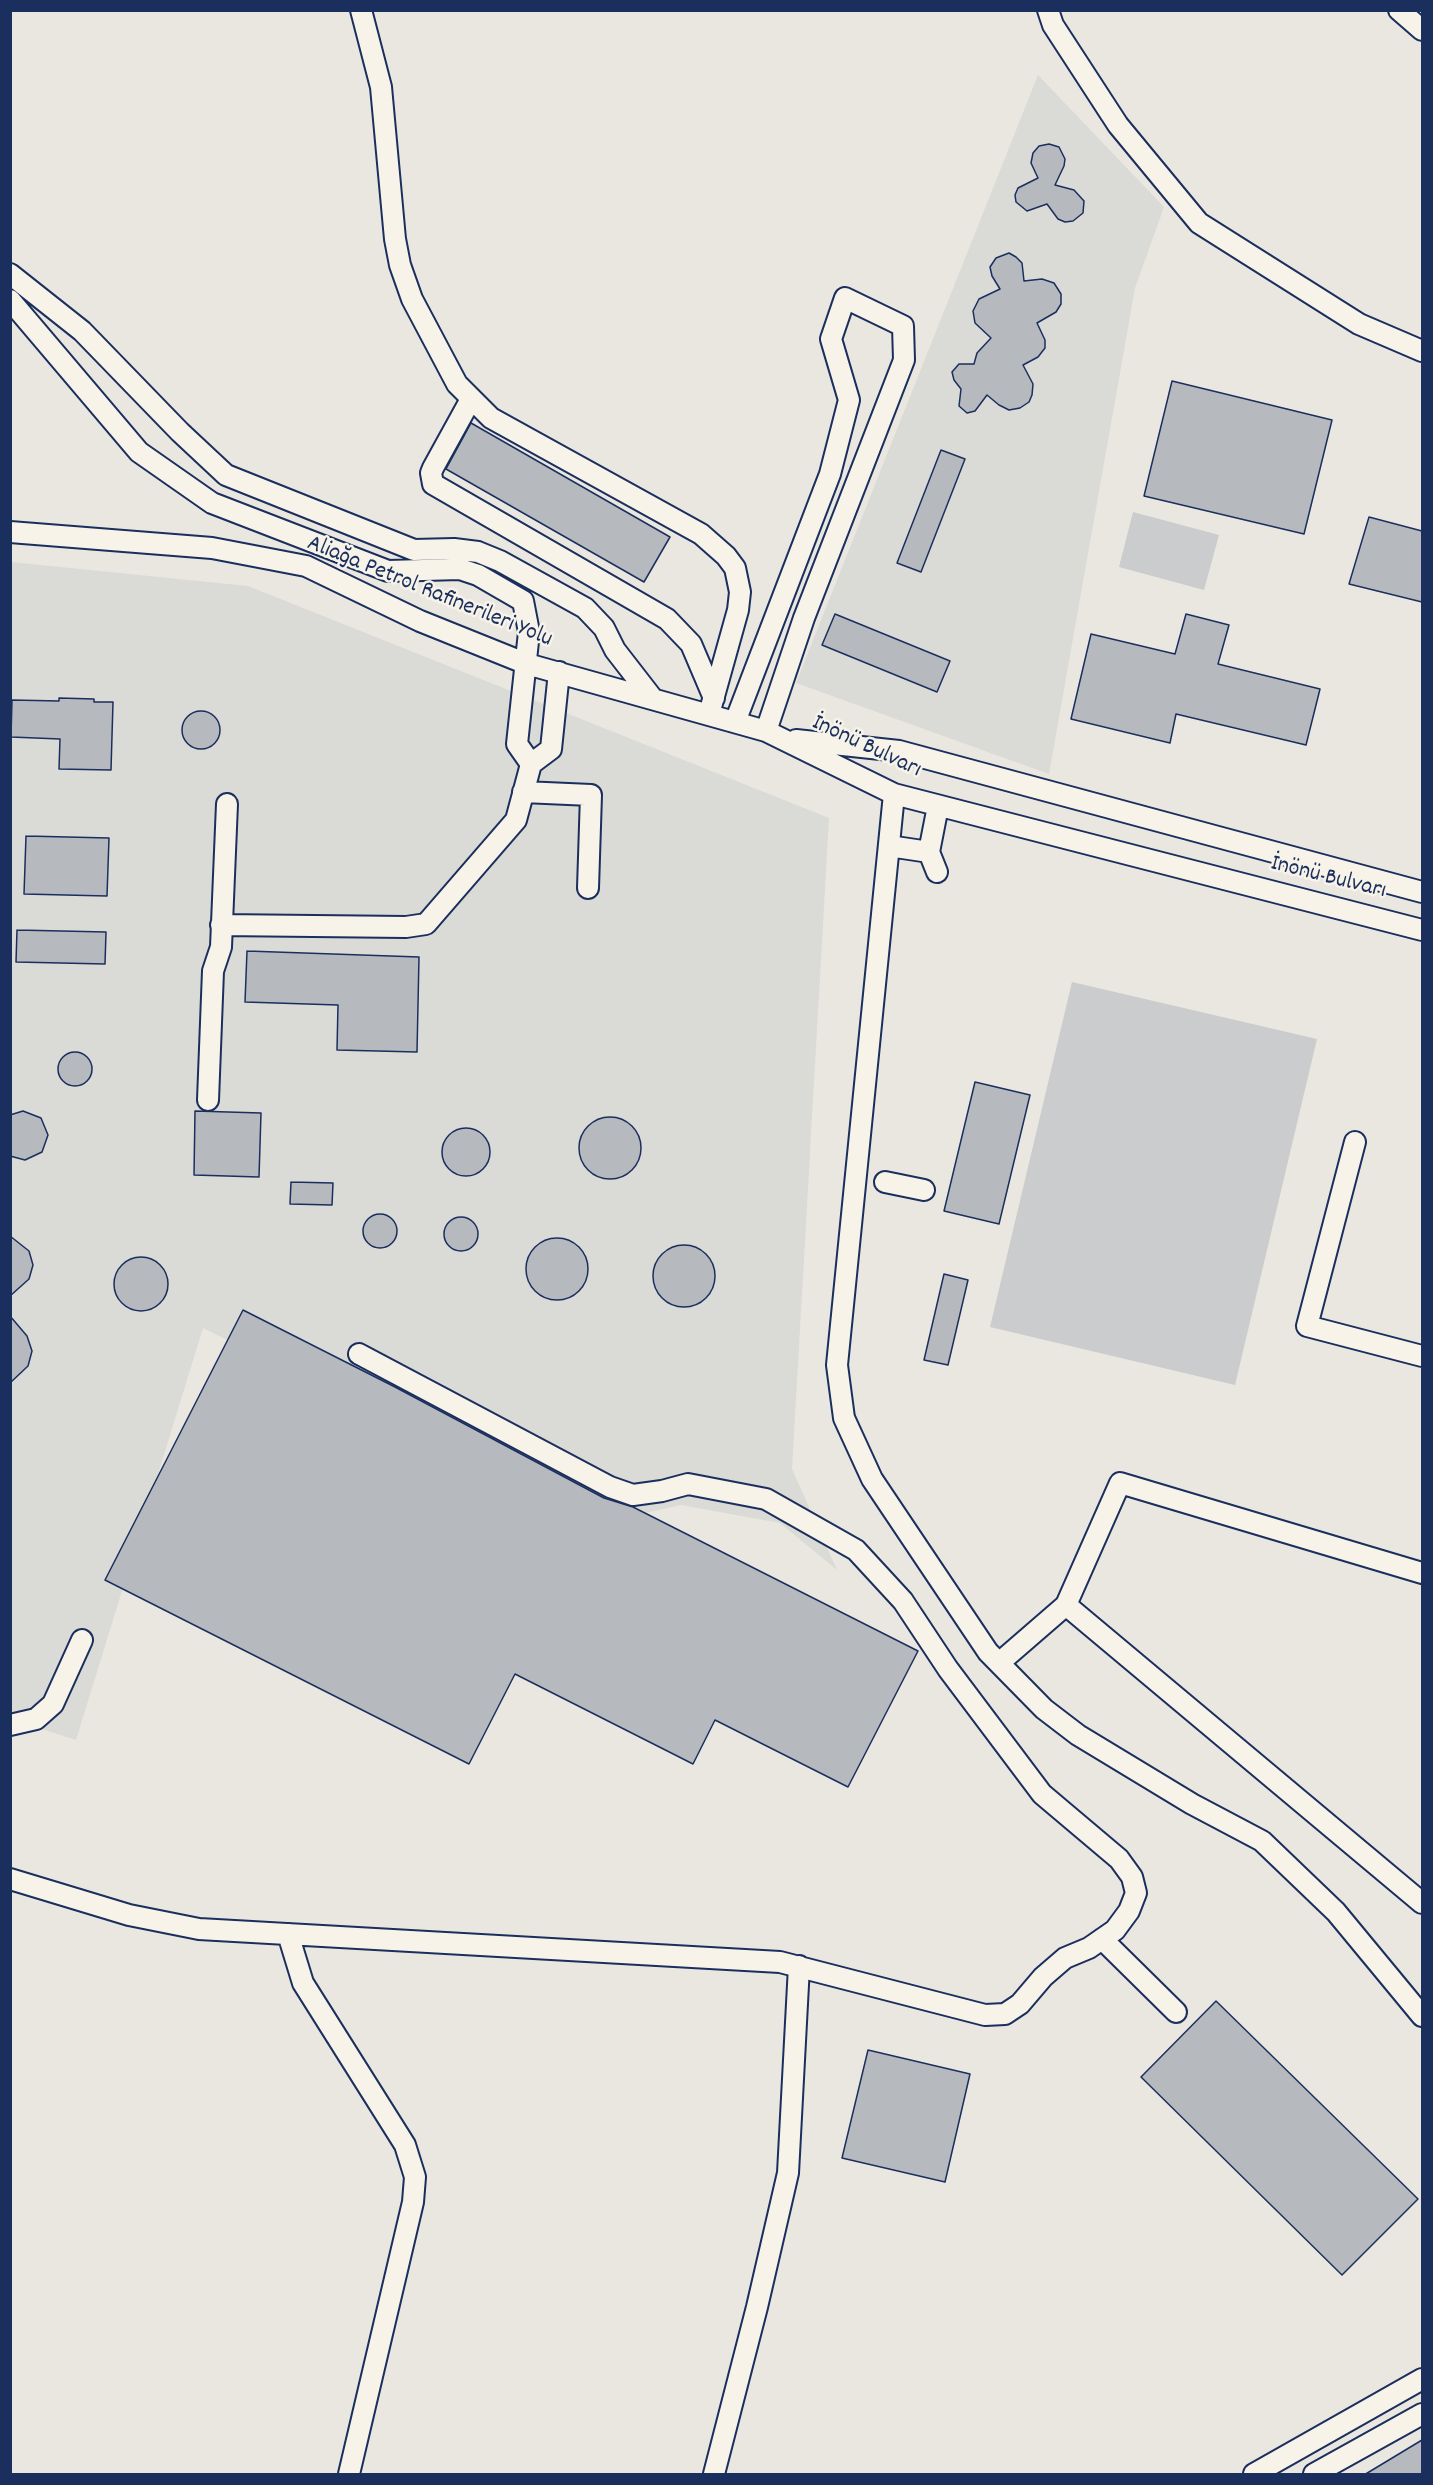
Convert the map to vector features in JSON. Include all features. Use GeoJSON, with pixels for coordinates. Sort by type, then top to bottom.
{"type":"FeatureCollection","features":[{"type":"Feature","properties":{"kind":"street"},"geometry":{"type":"LineString","coordinates":[[361,10],[381,87],[395,239],[400,265],[412,299],[457,384],[491,418],[701,534],[732,562],[737,574],[739,601],[711,706]]}},
{"type":"Feature","properties":{"kind":"street"},"geometry":{"type":"LineString","coordinates":[[1048,10],[1053,25],[1118,125],[1198,223],[1359,324],[1422,351]]}},
{"type":"Feature","properties":{"kind":"street"},"geometry":{"type":"LineString","coordinates":[[1399,10],[1422,30]]}},
{"type":"Feature","properties":{"kind":"street"},"geometry":{"type":"LineString","coordinates":[[10,274],[82,331],[180,432],[226,475],[414,550],[454,549],[478,552],[585,608],[604,628],[615,650],[653,699]]}},
{"type":"Feature","properties":{"kind":"street"},"geometry":{"type":"LineString","coordinates":[[735,722],[830,474],[849,400],[831,339],[845,298],[903,326],[904,360],[804,618],[766,731]]}},
{"type":"Feature","properties":{"kind":"street"},"geometry":{"type":"LineString","coordinates":[[10,300],[139,452],[212,503],[388,571],[459,569],[478,575],[523,601],[529,632],[517,744],[531,764]]}},
{"type":"Feature","properties":{"kind":"street"},"geometry":{"type":"LineString","coordinates":[[471,399],[430,473],[433,484],[667,619],[691,644],[711,706]]}},
{"type":"Feature","properties":{"kind":"street"},"geometry":{"type":"LineString","coordinates":[[252,518],[263,490]]}},
{"type":"Feature","properties":{"kind":"street"},"geometry":{"type":"LineString","coordinates":[[298,536],[310,509]]}},
{"type":"Feature","properties":{"kind":"street"},"geometry":{"type":"LineString","coordinates":[[347,555],[359,529]]}},
{"type":"Feature","properties":{"kind":"street","name":"Aliağa Petrol Rafinerileri Yolu"},"geometry":{"type":"LineString","coordinates":[[10,532],[212,548],[306,566],[420,621],[527,664],[653,699],[711,706],[735,722],[785,739]]}},
{"type":"Feature","properties":{"kind":"street"},"geometry":{"type":"LineString","coordinates":[[222,925],[406,927],[426,924],[516,820],[531,764],[551,749],[560,672]]}},
{"type":"Feature","properties":{"kind":"street","name":"İnönü Bulvarı"},"geometry":{"type":"LineString","coordinates":[[785,739],[894,794],[1422,930]]}},
{"type":"Feature","properties":{"kind":"street","name":"İnönü Bulvarı"},"geometry":{"type":"LineString","coordinates":[[785,739],[899,751],[1422,892]]}},
{"type":"Feature","properties":{"kind":"street"},"geometry":{"type":"LineString","coordinates":[[523,792],[591,795],[588,888]]}},
{"type":"Feature","properties":{"kind":"street"},"geometry":{"type":"LineString","coordinates":[[894,794],[837,1365],[843,1418],[872,1479],[988,1652],[1044,1709],[1078,1735],[1192,1804],[1262,1841],[1336,1912],[1422,2016]]}},
{"type":"Feature","properties":{"kind":"street"},"geometry":{"type":"LineString","coordinates":[[208,1100],[213,970],[221,948],[227,804]]}},
{"type":"Feature","properties":{"kind":"street"},"geometry":{"type":"LineString","coordinates":[[937,872],[929,852],[938,806]]}},
{"type":"Feature","properties":{"kind":"street"},"geometry":{"type":"LineString","coordinates":[[888,846],[929,852]]}},
{"type":"Feature","properties":{"kind":"street"},"geometry":{"type":"LineString","coordinates":[[1355,1142],[1307,1326],[1422,1356]]}},
{"type":"Feature","properties":{"kind":"street"},"geometry":{"type":"LineString","coordinates":[[885,1182],[924,1190]]}},
{"type":"Feature","properties":{"kind":"street"},"geometry":{"type":"LineString","coordinates":[[10,1879],[129,1915],[177,1926],[748,1959],[799,1966],[876,1985],[972,2013],[1005,2014],[1020,2004],[1043,1977],[1065,1958],[1115,1930],[1129,1911],[1136,1893],[1132,1877],[1119,1859],[1042,1794],[948,1669],[903,1601],[856,1550],[766,1499],[688,1484],[633,1495],[610,1487],[358,1354]]}},
{"type":"Feature","properties":{"kind":"street"},"geometry":{"type":"LineString","coordinates":[[999,1663],[1066,1605],[1120,1483],[1422,1573]]}},
{"type":"Feature","properties":{"kind":"street"},"geometry":{"type":"LineString","coordinates":[[1066,1605],[1422,1903]]}},
{"type":"Feature","properties":{"kind":"street"},"geometry":{"type":"LineString","coordinates":[[10,1725],[36,1719],[53,1704],[82,1640]]}},
{"type":"Feature","properties":{"kind":"street"},"geometry":{"type":"LineString","coordinates":[[288,1934],[303,1983],[405,2145],[415,2177],[414,2202],[349,2475]]}},
{"type":"Feature","properties":{"kind":"street"},"geometry":{"type":"LineString","coordinates":[[1102,1939],[1176,2012]]}},
{"type":"Feature","properties":{"kind":"street"},"geometry":{"type":"LineString","coordinates":[[714,2475],[788,2173],[799,1966]]}},
{"type":"Feature","properties":{"kind":"street"},"geometry":{"type":"LineString","coordinates":[[1254,2475],[1422,2379]]}},
{"type":"Feature","properties":{"kind":"street"},"geometry":{"type":"LineString","coordinates":[[1314,2475],[1422,2414]]}},
{"type":"Feature","properties":{"kind":"shaded area"},"geometry":{"type":"Polygon","coordinates":[[[1038,75],[1164,207],[1135,288],[1049,774],[796,683],[1038,75]]]}},
{"type":"Feature","properties":{"kind":"shaded area"},"geometry":{"type":"Polygon","coordinates":[[[1133,512],[1219,535],[1204,590],[1119,567],[1133,512]]]}},
{"type":"Feature","properties":{"kind":"shaded area"},"geometry":{"type":"Polygon","coordinates":[[[11,562],[248,586],[829,818],[792,1469],[837,1570],[780,1523],[681,1505],[599,1523],[203,1328],[76,1740],[11,1719],[11,562]]]}},
{"type":"Feature","properties":{"kind":"shaded area"},"geometry":{"type":"Polygon","coordinates":[[[1072,982],[1317,1039],[1235,1385],[990,1327],[1072,982]]]}},
{"type":"Feature","properties":{"kind":"building"},"geometry":{"type":"Polygon","coordinates":[[[1049,144],[1059,147],[1065,159],[1055,185],[1074,190],[1084,201],[1083,213],[1073,221],[1065,222],[1058,219],[1047,204],[1027,211],[1016,202],[1015,195],[1018,188],[1038,178],[1031,163],[1033,153],[1039,146],[1049,144]]]}},
{"type":"Feature","properties":{"kind":"building"},"geometry":{"type":"Polygon","coordinates":[[[1009,253],[1022,263],[1024,281],[1042,279],[1054,283],[1061,294],[1061,304],[1056,312],[1037,323],[1045,340],[1045,348],[1038,357],[1023,365],[1033,384],[1029,402],[1020,408],[1009,410],[987,395],[975,411],[967,413],[959,406],[961,389],[954,380],[952,372],[959,364],[974,364],[977,353],[991,338],[975,323],[973,311],[979,299],[1000,289],[992,276],[990,267],[996,258],[1009,253]]]}},
{"type":"Feature","properties":{"kind":"building"},"geometry":{"type":"Polygon","coordinates":[[[1172,381],[1332,420],[1304,534],[1144,496],[1172,381]]]}},
{"type":"Feature","properties":{"kind":"building"},"geometry":{"type":"Polygon","coordinates":[[[471,423],[670,537],[644,582],[446,469],[471,423]]]}},
{"type":"Feature","properties":{"kind":"building"},"geometry":{"type":"Polygon","coordinates":[[[941,450],[965,459],[921,572],[897,563],[941,450]]]}},
{"type":"Feature","properties":{"kind":"building"},"geometry":{"type":"Polygon","coordinates":[[[1369,517],[1422,531],[1422,602],[1349,584],[1369,517]]]}},
{"type":"Feature","properties":{"kind":"building"},"geometry":{"type":"Polygon","coordinates":[[[835,614],[950,661],[937,692],[822,645],[835,614]]]}},
{"type":"Feature","properties":{"kind":"building"},"geometry":{"type":"Polygon","coordinates":[[[1186,614],[1229,625],[1218,664],[1320,689],[1306,745],[1176,714],[1170,743],[1071,719],[1091,634],[1175,654],[1186,614]]]}},
{"type":"Feature","properties":{"kind":"building"},"geometry":{"type":"Polygon","coordinates":[[[59,698],[113,702],[111,770],[59,769],[60,739],[11,737],[12,700],[59,701],[59,698]]]}},
{"type":"Feature","properties":{"kind":"building"},"geometry":{"type":"Polygon","coordinates":[[[201,711],[214,717],[220,730],[214,743],[201,749],[188,743],[182,730],[188,717],[201,711]]]}},
{"type":"Feature","properties":{"kind":"building"},"geometry":{"type":"Polygon","coordinates":[[[26,836],[109,838],[107,896],[24,894],[26,836]]]}},
{"type":"Feature","properties":{"kind":"building"},"geometry":{"type":"Polygon","coordinates":[[[17,930],[106,932],[105,964],[16,962],[17,930]]]}},
{"type":"Feature","properties":{"kind":"building"},"geometry":{"type":"Polygon","coordinates":[[[247,951],[419,957],[417,1052],[337,1050],[338,1005],[245,1002],[247,951]]]}},
{"type":"Feature","properties":{"kind":"building"},"geometry":{"type":"Polygon","coordinates":[[[75,1052],[87,1057],[92,1069],[87,1081],[75,1086],[63,1081],[58,1069],[63,1057],[75,1052]]]}},
{"type":"Feature","properties":{"kind":"building"},"geometry":{"type":"Polygon","coordinates":[[[975,1082],[1030,1095],[999,1224],[944,1211],[975,1082]]]}},
{"type":"Feature","properties":{"kind":"building"},"geometry":{"type":"Polygon","coordinates":[[[23,1111],[41,1118],[48,1135],[42,1152],[25,1160],[10,1156],[10,1115],[23,1111]]]}},
{"type":"Feature","properties":{"kind":"building"},"geometry":{"type":"Polygon","coordinates":[[[195,1111],[261,1113],[259,1177],[194,1175],[195,1111]]]}},
{"type":"Feature","properties":{"kind":"building"},"geometry":{"type":"Polygon","coordinates":[[[610,1117],[632,1126],[641,1148],[632,1170],[610,1179],[588,1170],[579,1148],[588,1126],[610,1117]]]}},
{"type":"Feature","properties":{"kind":"building"},"geometry":{"type":"Polygon","coordinates":[[[466,1128],[483,1135],[490,1152],[483,1169],[466,1176],[449,1169],[442,1152],[449,1135],[466,1128]]]}},
{"type":"Feature","properties":{"kind":"building"},"geometry":{"type":"Polygon","coordinates":[[[291,1182],[333,1183],[332,1205],[290,1204],[291,1182]]]}},
{"type":"Feature","properties":{"kind":"building"},"geometry":{"type":"Polygon","coordinates":[[[380,1214],[392,1219],[397,1231],[392,1243],[380,1248],[368,1243],[363,1231],[368,1219],[380,1214]]]}},
{"type":"Feature","properties":{"kind":"building"},"geometry":{"type":"Polygon","coordinates":[[[461,1217],[473,1222],[478,1234],[473,1246],[461,1251],[449,1246],[444,1234],[449,1222],[461,1217]]]}},
{"type":"Feature","properties":{"kind":"building"},"geometry":{"type":"Polygon","coordinates":[[[10,1236],[29,1251],[33,1265],[29,1279],[10,1296],[10,1236]]]}},
{"type":"Feature","properties":{"kind":"building"},"geometry":{"type":"Polygon","coordinates":[[[557,1238],[579,1247],[588,1269],[579,1291],[557,1300],[535,1291],[526,1269],[535,1247],[557,1238]]]}},
{"type":"Feature","properties":{"kind":"building"},"geometry":{"type":"Polygon","coordinates":[[[684,1245],[706,1254],[715,1276],[706,1298],[684,1307],[662,1298],[653,1276],[662,1254],[684,1245]]]}},
{"type":"Feature","properties":{"kind":"building"},"geometry":{"type":"Polygon","coordinates":[[[141,1257],[151,1259],[160,1265],[166,1274],[168,1284],[166,1294],[160,1303],[151,1309],[141,1311],[131,1309],[122,1303],[116,1294],[114,1284],[116,1274],[122,1265],[131,1259],[141,1257]]]}},
{"type":"Feature","properties":{"kind":"building"},"geometry":{"type":"Polygon","coordinates":[[[944,1274],[968,1280],[948,1365],[924,1360],[944,1274]]]}},
{"type":"Feature","properties":{"kind":"building"},"geometry":{"type":"Polygon","coordinates":[[[243,1310],[395,1387],[604,1498],[633,1507],[918,1651],[848,1787],[715,1720],[693,1764],[515,1674],[469,1764],[105,1580],[243,1310]]]}},
{"type":"Feature","properties":{"kind":"building"},"geometry":{"type":"Polygon","coordinates":[[[10,1316],[27,1336],[32,1351],[28,1366],[10,1383],[10,1316]]]}},
{"type":"Feature","properties":{"kind":"building"},"geometry":{"type":"Polygon","coordinates":[[[1216,2001],[1418,2199],[1342,2275],[1141,2077],[1216,2001]]]}},
{"type":"Feature","properties":{"kind":"building"},"geometry":{"type":"Polygon","coordinates":[[[868,2050],[970,2074],[945,2182],[842,2158],[868,2050]]]}},
{"type":"Feature","properties":{"kind":"building"},"geometry":{"type":"Polygon","coordinates":[[[1422,2440],[1422,2475],[1364,2475],[1422,2440]]]}}]}
